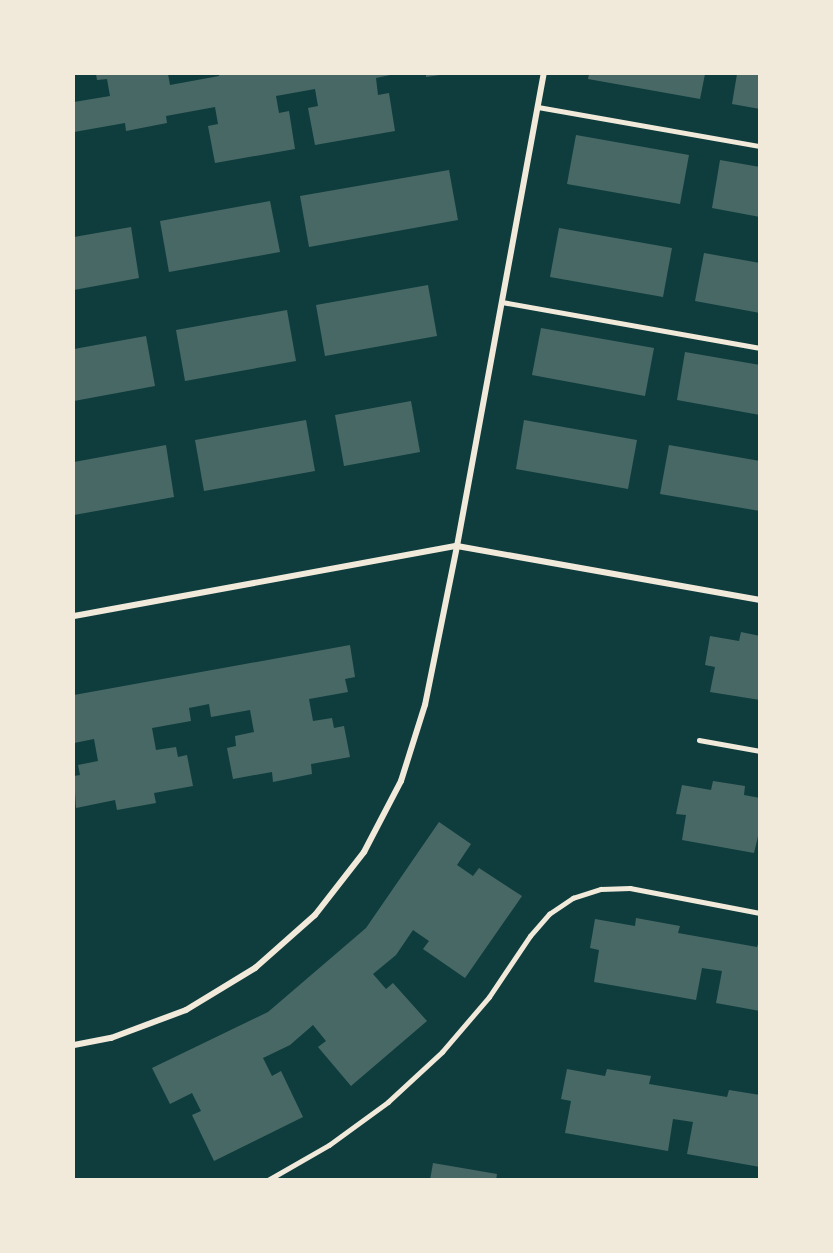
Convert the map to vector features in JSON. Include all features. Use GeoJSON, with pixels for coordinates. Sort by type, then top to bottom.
{"type":"FeatureCollection","features":[{"type":"Feature","properties":{"kind":"street"},"geometry":{"type":"LineString","coordinates":[[74,1045],[111,1038],[186,1010],[255,968],[315,915],[364,852],[401,781],[425,705],[457,546],[544,74]]}},
{"type":"Feature","properties":{"kind":"street"},"geometry":{"type":"LineString","coordinates":[[74,616],[457,546],[759,600]]}},
{"type":"Feature","properties":{"kind":"lane"},"geometry":{"type":"LineString","coordinates":[[538,107],[759,146]]}},
{"type":"Feature","properties":{"kind":"lane"},"geometry":{"type":"LineString","coordinates":[[502,302],[759,348]]}},
{"type":"Feature","properties":{"kind":"lane"},"geometry":{"type":"LineString","coordinates":[[699,740],[759,751]]}},
{"type":"Feature","properties":{"kind":"lane"},"geometry":{"type":"LineString","coordinates":[[268,1179],[329,1145],[388,1102],[427,1066],[489,997],[530,936],[549,914],[573,898],[601,889],[630,888],[759,913]]}},
{"type":"Feature","properties":{"kind":"building"},"geometry":{"type":"Polygon","coordinates":[[[96,74],[168,74],[170,85],[219,76],[219,74],[395,74],[376,78],[378,95],[389,93],[395,131],[315,145],[308,108],[318,106],[315,89],[276,96],[279,113],[289,111],[295,149],[215,163],[208,126],[218,124],[215,107],[166,116],[167,123],[126,131],[125,123],[74,132],[74,102],[110,96],[107,79],[97,80],[96,74]]]}},
{"type":"Feature","properties":{"kind":"building"},"geometry":{"type":"Polygon","coordinates":[[[426,74],[440,74],[440,75],[426,77],[426,74]]]}},
{"type":"Feature","properties":{"kind":"building"},"geometry":{"type":"Polygon","coordinates":[[[589,74],[705,74],[700,99],[588,79],[589,74]]]}},
{"type":"Feature","properties":{"kind":"building"},"geometry":{"type":"Polygon","coordinates":[[[737,74],[760,74],[760,109],[732,104],[737,74]]]}},
{"type":"Feature","properties":{"kind":"building"},"geometry":{"type":"Polygon","coordinates":[[[576,135],[689,155],[680,204],[567,184],[576,135]]]}},
{"type":"Feature","properties":{"kind":"building"},"geometry":{"type":"Polygon","coordinates":[[[720,160],[760,167],[760,217],[712,208],[720,160]]]}},
{"type":"Feature","properties":{"kind":"building"},"geometry":{"type":"Polygon","coordinates":[[[449,170],[458,220],[309,247],[300,196],[449,170]]]}},
{"type":"Feature","properties":{"kind":"building"},"geometry":{"type":"Polygon","coordinates":[[[270,201],[280,252],[169,272],[160,221],[270,201]]]}},
{"type":"Feature","properties":{"kind":"building"},"geometry":{"type":"Polygon","coordinates":[[[131,227],[139,278],[74,290],[74,237],[131,227]]]}},
{"type":"Feature","properties":{"kind":"building"},"geometry":{"type":"Polygon","coordinates":[[[559,228],[672,248],[663,297],[550,277],[559,228]]]}},
{"type":"Feature","properties":{"kind":"building"},"geometry":{"type":"Polygon","coordinates":[[[704,253],[760,263],[760,313],[695,301],[704,253]]]}},
{"type":"Feature","properties":{"kind":"building"},"geometry":{"type":"Polygon","coordinates":[[[428,285],[437,336],[325,356],[316,305],[428,285]]]}},
{"type":"Feature","properties":{"kind":"building"},"geometry":{"type":"Polygon","coordinates":[[[287,310],[296,361],[185,381],[176,330],[287,310]]]}},
{"type":"Feature","properties":{"kind":"building"},"geometry":{"type":"Polygon","coordinates":[[[541,328],[654,348],[645,396],[532,375],[541,328]]]}},
{"type":"Feature","properties":{"kind":"building"},"geometry":{"type":"Polygon","coordinates":[[[146,336],[155,386],[74,401],[74,349],[146,336]]]}},
{"type":"Feature","properties":{"kind":"building"},"geometry":{"type":"Polygon","coordinates":[[[685,352],[760,365],[760,415],[677,400],[685,352]]]}},
{"type":"Feature","properties":{"kind":"building"},"geometry":{"type":"Polygon","coordinates":[[[411,401],[420,452],[344,466],[335,415],[411,401]]]}},
{"type":"Feature","properties":{"kind":"building"},"geometry":{"type":"Polygon","coordinates":[[[306,420],[315,471],[204,491],[195,440],[306,420]]]}},
{"type":"Feature","properties":{"kind":"building"},"geometry":{"type":"Polygon","coordinates":[[[524,420],[637,440],[628,489],[516,469],[524,420]]]}},
{"type":"Feature","properties":{"kind":"building"},"geometry":{"type":"Polygon","coordinates":[[[166,445],[174,497],[74,515],[74,462],[166,445]]]}},
{"type":"Feature","properties":{"kind":"building"},"geometry":{"type":"Polygon","coordinates":[[[669,445],[760,461],[760,511],[660,494],[669,445]]]}},
{"type":"Feature","properties":{"kind":"building"},"geometry":{"type":"Polygon","coordinates":[[[741,632],[760,636],[760,700],[710,692],[715,667],[705,665],[710,636],[739,641],[741,632]]]}},
{"type":"Feature","properties":{"kind":"building"},"geometry":{"type":"Polygon","coordinates":[[[350,645],[355,677],[345,679],[348,692],[309,699],[313,721],[332,718],[334,728],[344,726],[350,757],[311,764],[312,774],[273,782],[272,772],[233,779],[227,748],[236,746],[235,736],[254,732],[250,710],[211,717],[209,704],[189,708],[191,721],[152,728],[156,750],[176,747],[178,757],[187,755],[193,786],[154,793],[156,803],[117,810],[115,800],[76,808],[74,776],[80,775],[78,765],[98,761],[94,739],[74,743],[74,695],[350,645]]]}},
{"type":"Feature","properties":{"kind":"building"},"geometry":{"type":"Polygon","coordinates":[[[713,781],[745,786],[744,795],[760,798],[760,828],[754,853],[682,840],[686,815],[676,814],[682,785],[711,790],[713,781]]]}},
{"type":"Feature","properties":{"kind":"building"},"geometry":{"type":"Polygon","coordinates":[[[439,822],[471,844],[457,865],[473,876],[479,868],[522,896],[465,978],[423,949],[429,941],[413,930],[396,955],[373,974],[386,989],[393,983],[427,1021],[351,1086],[318,1047],[326,1041],[313,1025],[290,1045],[263,1058],[272,1076],[281,1071],[303,1117],[214,1161],[192,1115],[201,1111],[192,1093],[170,1104],[152,1068],[268,1012],[366,928],[439,822]]]}},
{"type":"Feature","properties":{"kind":"building"},"geometry":{"type":"Polygon","coordinates":[[[636,918],[680,926],[678,933],[757,947],[760,938],[760,1011],[716,1003],[722,971],[702,968],[696,1000],[594,982],[599,950],[590,948],[595,919],[635,926],[636,918]]]}},
{"type":"Feature","properties":{"kind":"building"},"geometry":{"type":"Polygon","coordinates":[[[567,1069],[605,1076],[607,1069],[651,1076],[649,1084],[727,1097],[729,1090],[760,1095],[760,1167],[687,1154],[693,1122],[673,1119],[668,1151],[565,1133],[571,1101],[561,1099],[567,1069]]]}},
{"type":"Feature","properties":{"kind":"building"},"geometry":{"type":"Polygon","coordinates":[[[433,1163],[497,1174],[496,1180],[430,1180],[433,1163]]]}}]}
